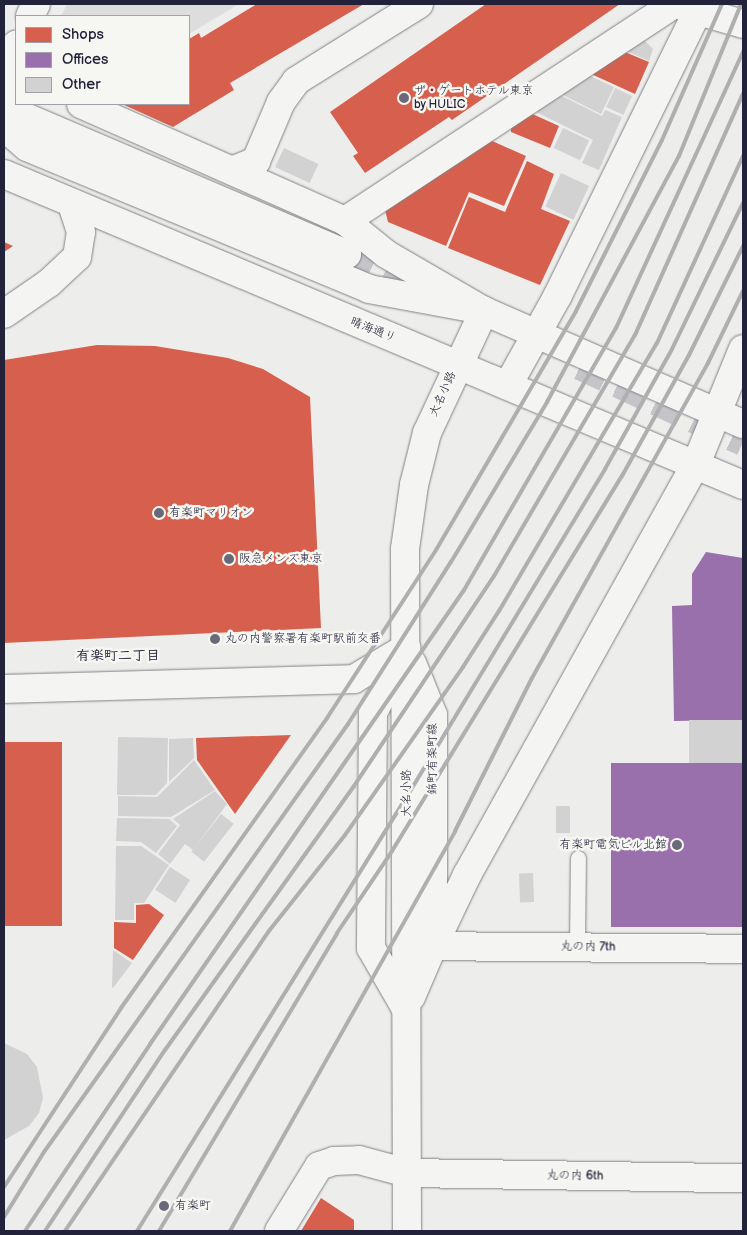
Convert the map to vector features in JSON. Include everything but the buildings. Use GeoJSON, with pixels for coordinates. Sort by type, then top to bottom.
{"type":"FeatureCollection","features":[{"type":"Feature","properties":{"kind":"main road"},"geometry":{"type":"LineString","coordinates":[[234,170],[256,162],[282,102],[296,81],[419,4]]}},
{"type":"Feature","properties":{"kind":"main road"},"geometry":{"type":"LineString","coordinates":[[345,221],[684,7],[743,24]]}},
{"type":"Feature","properties":{"kind":"main road"},"geometry":{"type":"LineString","coordinates":[[508,385],[537,334],[684,7]]}},
{"type":"Feature","properties":{"kind":"main road"},"geometry":{"type":"LineString","coordinates":[[4,72],[15,47]]}},
{"type":"Feature","properties":{"kind":"main road"},"geometry":{"type":"LineString","coordinates":[[83,105],[234,170],[345,221],[386,254],[484,311],[743,424]]}},
{"type":"Feature","properties":{"kind":"main road"},"geometry":{"type":"LineString","coordinates":[[4,108],[347,254]]}},
{"type":"Feature","properties":{"kind":"main road"},"geometry":{"type":"LineString","coordinates":[[4,128],[27,148],[368,289],[484,311]]}},
{"type":"Feature","properties":{"kind":"main road","name":"晴海通り"},"geometry":{"type":"LineString","coordinates":[[4,174],[72,205],[508,385],[743,485]]}},
{"type":"Feature","properties":{"kind":"main road"},"geometry":{"type":"LineString","coordinates":[[4,314],[49,283],[76,257],[81,232],[72,205]]}},
{"type":"Feature","properties":{"kind":"main road"},"geometry":{"type":"LineString","coordinates":[[457,364],[484,311]]}},
{"type":"Feature","properties":{"kind":"main road"},"geometry":{"type":"LineString","coordinates":[[420,946],[467,875],[696,464],[716,411],[743,349]]}},
{"type":"Feature","properties":{"kind":"main road","name":"大名小路"},"geometry":{"type":"LineString","coordinates":[[407,1231],[406,1008],[420,946],[406,648],[405,549],[414,485],[427,433],[457,364]]}},
{"type":"Feature","properties":{"kind":"main road"},"geometry":{"type":"LineString","coordinates":[[4,689],[354,679],[406,648]]}},
{"type":"Feature","properties":{"kind":"main road"},"geometry":{"type":"LineString","coordinates":[[406,648],[373,714],[371,938],[371,948],[406,1008]]}},
{"type":"Feature","properties":{"kind":"main road","name":"丸の内 7th"},"geometry":{"type":"LineString","coordinates":[[420,946],[743,949]]}},
{"type":"Feature","properties":{"kind":"main road","name":"丸の内 6th"},"geometry":{"type":"LineString","coordinates":[[279,1231],[319,1166],[334,1161],[359,1160],[407,1172],[743,1178]]}},
{"type":"Feature","properties":{"kind":"lane"},"geometry":{"type":"LineString","coordinates":[[577,946],[578,858]]}},
{"type":"Feature","properties":{"kind":"shaded area"},"geometry":{"type":"Polygon","coordinates":[[[67,4],[239,4],[190,33],[190,15],[62,15],[67,4]]]}},
{"type":"Feature","properties":{"kind":"tunnel"},"geometry":{"type":"LineString","coordinates":[[347,254],[438,298]]}},
{"type":"Feature","properties":{"kind":"tunnel"},"geometry":{"type":"LineString","coordinates":[[580,366],[743,442]]}},
{"type":"Feature","properties":{"kind":"railway"},"geometry":{"type":"LineString","coordinates":[[4,1187],[121,1008],[327,718],[436,550],[576,311],[662,140],[722,4]]}},
{"type":"Feature","properties":{"kind":"railway"},"geometry":{"type":"LineString","coordinates":[[4,1217],[44,1152],[348,724],[451,562],[547,402],[679,156],[741,4]]}},
{"type":"Feature","properties":{"kind":"railway"},"geometry":{"type":"LineString","coordinates":[[25,1231],[150,1044],[464,590],[616,328],[743,52]]}},
{"type":"Feature","properties":{"kind":"railway"},"geometry":{"type":"LineString","coordinates":[[45,1231],[165,1050],[354,786],[494,576],[635,335],[743,94]]}},
{"type":"Feature","properties":{"kind":"railway"},"geometry":{"type":"LineString","coordinates":[[65,1231],[269,931],[345,835],[463,667],[499,611],[657,343],[743,156]]}},
{"type":"Feature","properties":{"kind":"railway"},"geometry":{"type":"LineString","coordinates":[[137,1231],[409,793],[605,469],[672,349],[743,203]]}},
{"type":"Feature","properties":{"kind":"railway"},"geometry":{"type":"LineString","coordinates":[[159,1231],[337,933],[392,851],[622,476],[689,355],[743,246]]}},
{"type":"Feature","properties":{"kind":"railway"},"geometry":{"type":"LineString","coordinates":[[230,1231],[455,831],[532,678],[708,363],[743,291]]}},
{"type":"Feature","properties":{"kind":"place","name":"ザ・ゲートホテル東京 by HULIC"},"geometry":{"type":"Point","coordinates":[404,98]}},
{"type":"Feature","properties":{"kind":"place","name":"有楽町マリオン"},"geometry":{"type":"Point","coordinates":[159,513]}},
{"type":"Feature","properties":{"kind":"place","name":"阪急メンズ東京"},"geometry":{"type":"Point","coordinates":[229,559]}},
{"type":"Feature","properties":{"kind":"place","name":"丸の内警察署有楽町駅前交番"},"geometry":{"type":"Point","coordinates":[215,639]}},
{"type":"Feature","properties":{"kind":"place","name":"有楽町電気ビル北館"},"geometry":{"type":"Point","coordinates":[677,845]}},
{"type":"Feature","properties":{"kind":"place","name":"有楽町"},"geometry":{"type":"Point","coordinates":[164,1206]}},
{"type":"Feature","properties":{"kind":"district","name":"有楽町二丁目"},"geometry":{"type":"Point","coordinates":[118,656]}}]}
